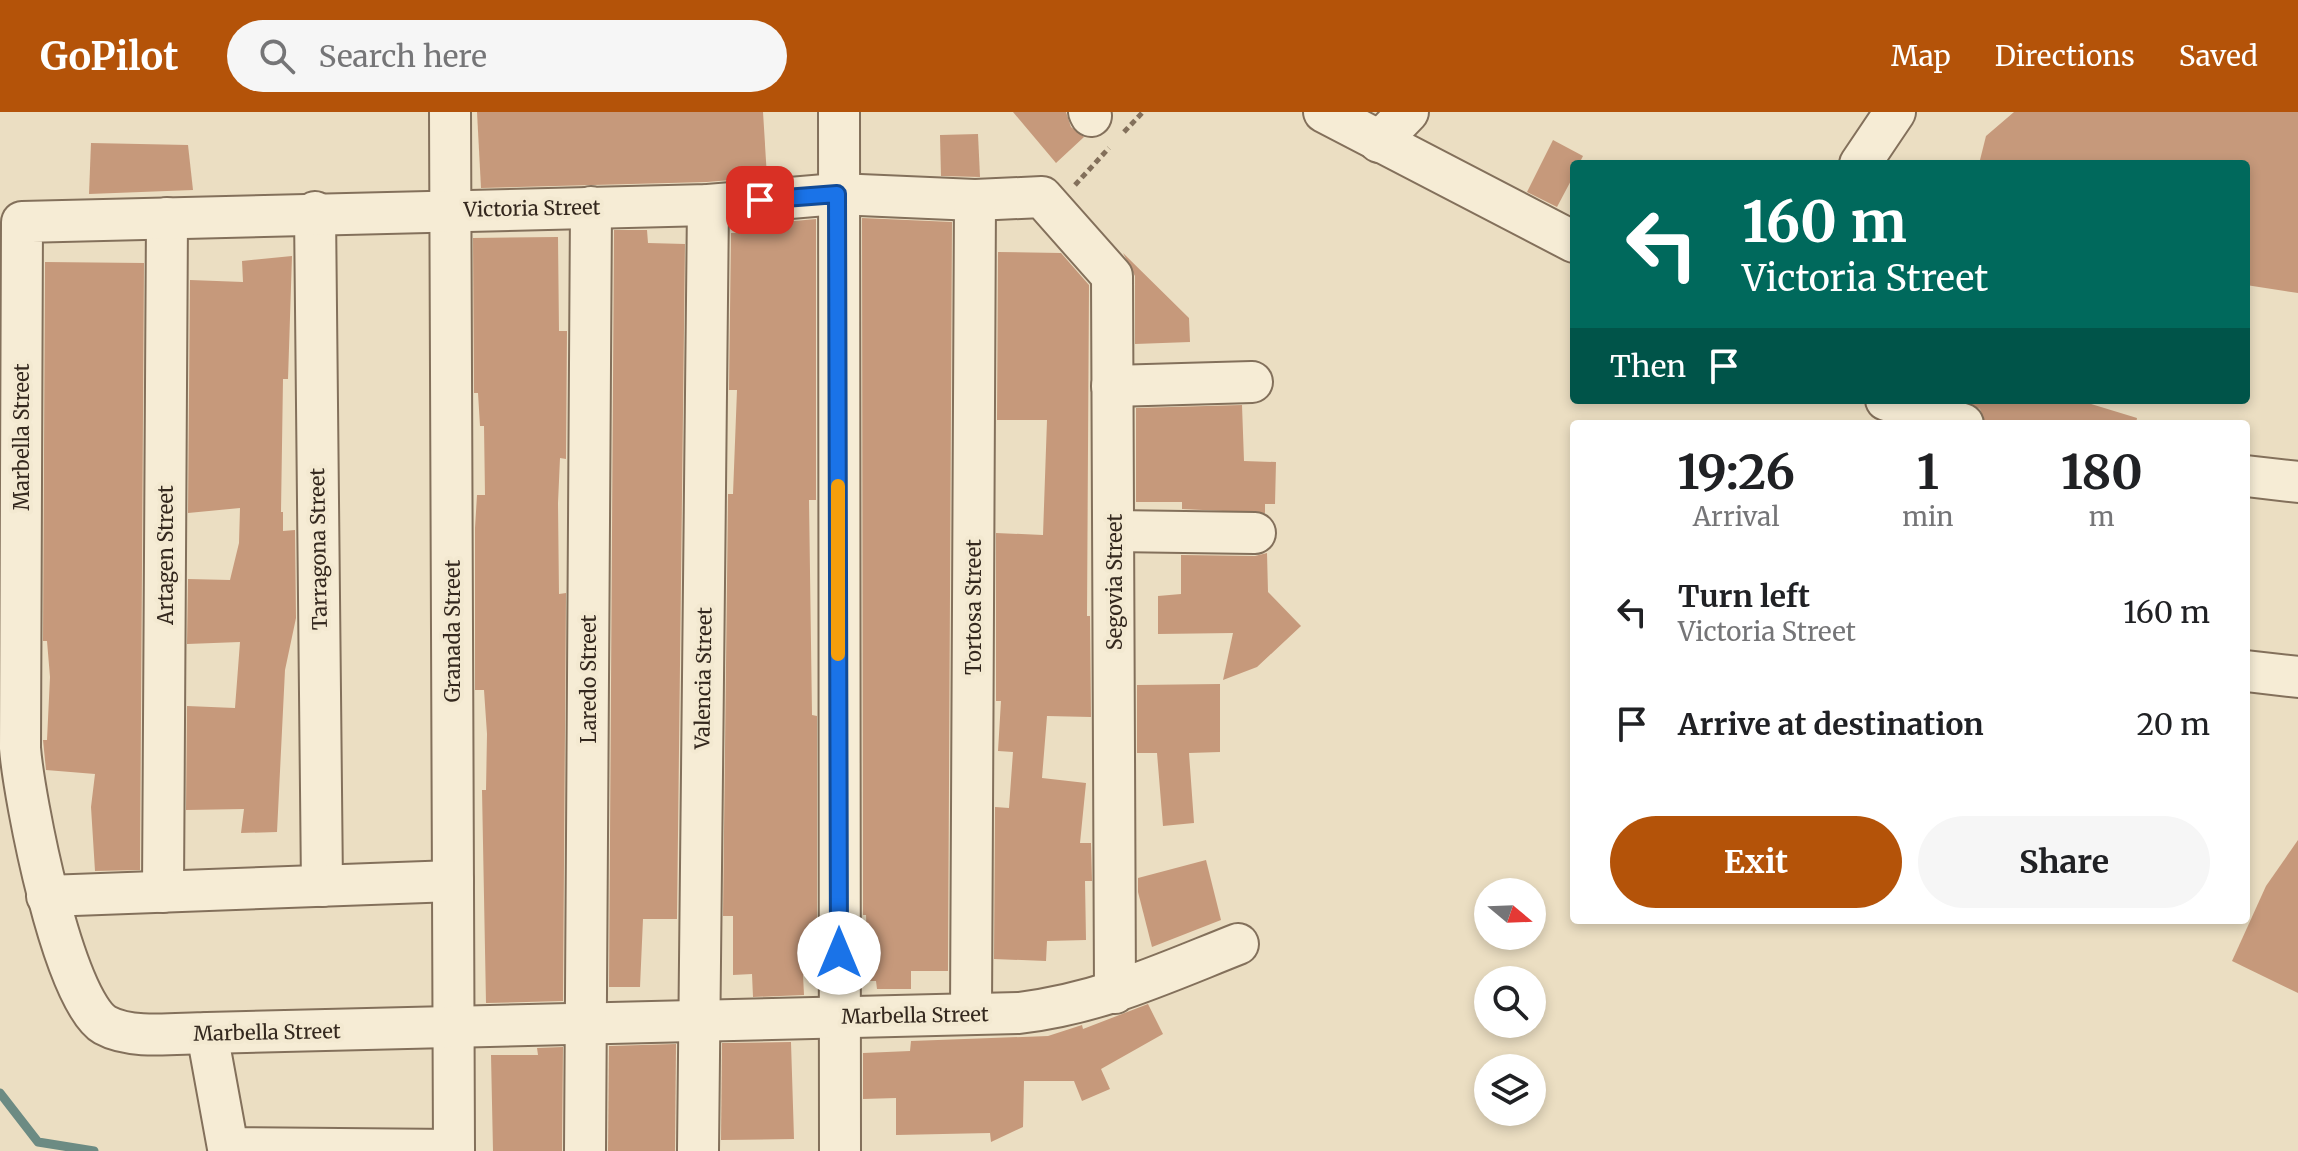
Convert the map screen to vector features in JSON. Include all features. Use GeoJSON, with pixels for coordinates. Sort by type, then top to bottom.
{"type":"FeatureCollection","features":[{"type":"Feature","properties":{"kind":"street","name":"Granada Street"},"geometry":{"type":"LineString","coordinates":[[450,112],[454,1150]]}},
{"type":"Feature","properties":{"kind":"street"},"geometry":{"type":"LineString","coordinates":[[839,112],[840,1151]]}},
{"type":"Feature","properties":{"kind":"street"},"geometry":{"type":"LineString","coordinates":[[1324,112],[1570,240]]}},
{"type":"Feature","properties":{"kind":"street"},"geometry":{"type":"LineString","coordinates":[[1379,142],[1408,112]]}},
{"type":"Feature","properties":{"kind":"street"},"geometry":{"type":"LineString","coordinates":[[1863,160],[1895,112]]}},
{"type":"Feature","properties":{"kind":"street","name":"Victoria Street"},"geometry":{"type":"LineString","coordinates":[[22,222],[315,212],[708,205],[837,194],[1047,203]]}},
{"type":"Feature","properties":{"kind":"street","name":"Tortosa Street"},"geometry":{"type":"LineString","coordinates":[[971,1013],[975,200]]}},
{"type":"Feature","properties":{"kind":"street","name":"Segovia Street"},"geometry":{"type":"LineString","coordinates":[[1047,203],[1112,276],[1115,993]]}},
{"type":"Feature","properties":{"kind":"street","name":"Valencia Street"},"geometry":{"type":"LineString","coordinates":[[698,1151],[708,205]]}},
{"type":"Feature","properties":{"kind":"street","name":"Laredo Street"},"geometry":{"type":"LineString","coordinates":[[585,1151],[591,207]]}},
{"type":"Feature","properties":{"kind":"street","name":"Tarragona Street"},"geometry":{"type":"LineString","coordinates":[[315,212],[322,886]]}},
{"type":"Feature","properties":{"kind":"street","name":"Artagen Street"},"geometry":{"type":"LineString","coordinates":[[163,892],[167,218]]}},
{"type":"Feature","properties":{"kind":"street","name":"Marbella Street"},"geometry":{"type":"LineString","coordinates":[[22,222],[20,748],[24,795],[47,896],[87,1006],[102,1024],[120,1031],[207,1033],[1019,1013],[1072,1006],[1115,993],[1238,944]]}},
{"type":"Feature","properties":{"kind":"street"},"geometry":{"type":"LineString","coordinates":[[1112,386],[1252,382]]}},
{"type":"Feature","properties":{"kind":"street"},"geometry":{"type":"LineString","coordinates":[[1899,404],[1950,420]]}},
{"type":"Feature","properties":{"kind":"street"},"geometry":{"type":"LineString","coordinates":[[2250,476],[2298,482]]}},
{"type":"Feature","properties":{"kind":"street"},"geometry":{"type":"LineString","coordinates":[[1114,531],[1255,533]]}},
{"type":"Feature","properties":{"kind":"street"},"geometry":{"type":"LineString","coordinates":[[2250,671],[2298,677]]}},
{"type":"Feature","properties":{"kind":"street"},"geometry":{"type":"LineString","coordinates":[[47,896],[453,881]]}},
{"type":"Feature","properties":{"kind":"street"},"geometry":{"type":"LineString","coordinates":[[207,1033],[228,1148],[454,1150]]}},
{"type":"Feature","properties":{"kind":"path"},"geometry":{"type":"LineString","coordinates":[[1047,203],[1104,126],[1143,112]]}},
{"type":"Feature","properties":{"kind":"building"},"geometry":{"type":"Polygon","coordinates":[[[477,112],[763,112],[767,177],[707,182],[481,188],[477,112]]]}},
{"type":"Feature","properties":{"kind":"building"},"geometry":{"type":"Polygon","coordinates":[[[1013,112],[1066,112],[1071,127],[1084,137],[1056,163],[1013,112]]]}},
{"type":"Feature","properties":{"kind":"building"},"geometry":{"type":"Polygon","coordinates":[[[2014,112],[2298,112],[2298,293],[2250,286],[2250,160],[1980,160],[1986,136],[2014,112]]]}},
{"type":"Feature","properties":{"kind":"building"},"geometry":{"type":"Polygon","coordinates":[[[978,134],[980,177],[941,176],[940,135],[978,134]]]}},
{"type":"Feature","properties":{"kind":"building"},"geometry":{"type":"Polygon","coordinates":[[[1553,140],[1583,156],[1581,160],[1570,160],[1570,183],[1557,207],[1527,192],[1553,140]]]}},
{"type":"Feature","properties":{"kind":"building"},"geometry":{"type":"Polygon","coordinates":[[[91,143],[188,145],[193,190],[89,194],[91,143]]]}},
{"type":"Feature","properties":{"kind":"building"},"geometry":{"type":"Polygon","coordinates":[[[862,218],[952,222],[948,971],[911,971],[911,989],[877,989],[876,981],[868,981],[866,915],[863,915],[862,218]]]}},
{"type":"Feature","properties":{"kind":"building"},"geometry":{"type":"Polygon","coordinates":[[[816,219],[816,500],[809,500],[812,715],[817,716],[817,974],[803,975],[804,995],[753,997],[752,974],[733,975],[733,916],[723,916],[728,494],[733,494],[737,390],[729,390],[731,233],[773,232],[773,223],[816,219]]]}},
{"type":"Feature","properties":{"kind":"building"},"geometry":{"type":"Polygon","coordinates":[[[614,230],[647,230],[648,243],[685,244],[677,919],[643,919],[640,987],[609,987],[614,230]]]}},
{"type":"Feature","properties":{"kind":"building"},"geometry":{"type":"Polygon","coordinates":[[[558,237],[559,331],[567,331],[566,459],[560,458],[558,503],[559,594],[566,593],[563,1001],[486,1003],[482,790],[486,790],[487,734],[484,690],[475,690],[475,528],[477,495],[485,495],[484,426],[480,426],[478,393],[474,393],[473,238],[558,237]]]}},
{"type":"Feature","properties":{"kind":"building"},"geometry":{"type":"Polygon","coordinates":[[[998,252],[1061,253],[1089,285],[1087,616],[1090,616],[1091,717],[1047,716],[1042,778],[1086,783],[1080,843],[1091,843],[1092,881],[1085,881],[1086,940],[1047,941],[1046,961],[994,959],[995,807],[1009,808],[1013,752],[998,751],[1001,701],[996,701],[996,533],[1043,535],[1047,420],[997,420],[998,252]]]}},
{"type":"Feature","properties":{"kind":"building"},"geometry":{"type":"Polygon","coordinates":[[[1123,253],[1189,318],[1190,342],[1135,344],[1135,276],[1123,253]]]}},
{"type":"Feature","properties":{"kind":"building"},"geometry":{"type":"Polygon","coordinates":[[[292,256],[288,379],[283,379],[281,512],[283,531],[295,530],[296,618],[285,670],[277,832],[241,833],[244,809],[186,810],[187,706],[235,708],[240,642],[187,644],[188,579],[230,580],[239,543],[240,508],[188,513],[190,280],[243,282],[242,261],[292,256]]]}},
{"type":"Feature","properties":{"kind":"building"},"geometry":{"type":"Polygon","coordinates":[[[45,262],[144,263],[140,870],[95,871],[91,807],[95,774],[46,770],[43,740],[47,740],[50,677],[47,641],[43,641],[45,262]]]}},
{"type":"Feature","properties":{"kind":"building"},"geometry":{"type":"Polygon","coordinates":[[[1971,404],[2091,404],[2137,418],[1984,420],[1980,409],[1971,404]]]}},
{"type":"Feature","properties":{"kind":"building"},"geometry":{"type":"Polygon","coordinates":[[[1242,405],[1244,461],[1276,462],[1275,504],[1265,504],[1265,513],[1182,509],[1182,502],[1136,502],[1136,408],[1242,405]]]}},
{"type":"Feature","properties":{"kind":"building"},"geometry":{"type":"Polygon","coordinates":[[[1267,553],[1268,592],[1301,626],[1257,667],[1223,680],[1233,633],[1158,634],[1158,596],[1181,594],[1181,555],[1255,556],[1267,553]]]}},
{"type":"Feature","properties":{"kind":"building"},"geometry":{"type":"Polygon","coordinates":[[[1220,684],[1220,752],[1189,753],[1194,823],[1163,826],[1157,753],[1137,753],[1137,685],[1220,684]]]}},
{"type":"Feature","properties":{"kind":"building"},"geometry":{"type":"Polygon","coordinates":[[[2298,840],[2298,993],[2232,961],[2266,886],[2298,840]]]}},
{"type":"Feature","properties":{"kind":"building"},"geometry":{"type":"Polygon","coordinates":[[[1206,860],[1221,920],[1152,947],[1138,892],[1138,878],[1206,860]]]}},
{"type":"Feature","properties":{"kind":"building"},"geometry":{"type":"Polygon","coordinates":[[[1148,1004],[1163,1034],[1101,1069],[1110,1089],[1082,1101],[1074,1081],[1024,1081],[1023,1127],[991,1142],[990,1133],[896,1135],[896,1098],[863,1099],[863,1053],[910,1051],[911,1041],[1048,1036],[1082,1025],[1083,1029],[1148,1004]]]}},
{"type":"Feature","properties":{"kind":"building"},"geometry":{"type":"Polygon","coordinates":[[[791,1042],[794,1139],[721,1140],[722,1043],[791,1042]]]}},
{"type":"Feature","properties":{"kind":"building"},"geometry":{"type":"Polygon","coordinates":[[[676,1044],[675,1151],[608,1151],[609,1046],[676,1044]]]}},
{"type":"Feature","properties":{"kind":"building"},"geometry":{"type":"Polygon","coordinates":[[[563,1047],[562,1151],[493,1151],[491,1055],[538,1055],[537,1048],[563,1047]]]}},
{"type":"Feature","properties":{"kind":"waterway"},"geometry":{"type":"LineString","coordinates":[[0,1093],[38,1142],[94,1151]]}},
{"type":"Feature","properties":{"kind":"slow traffic"},"geometry":{"type":"LineString","coordinates":[[838,486],[838,654]]}},
{"type":"Feature","properties":{"kind":"route"},"geometry":{"type":"LineString","coordinates":[[760,200],[837,194],[839,953]]}}]}
